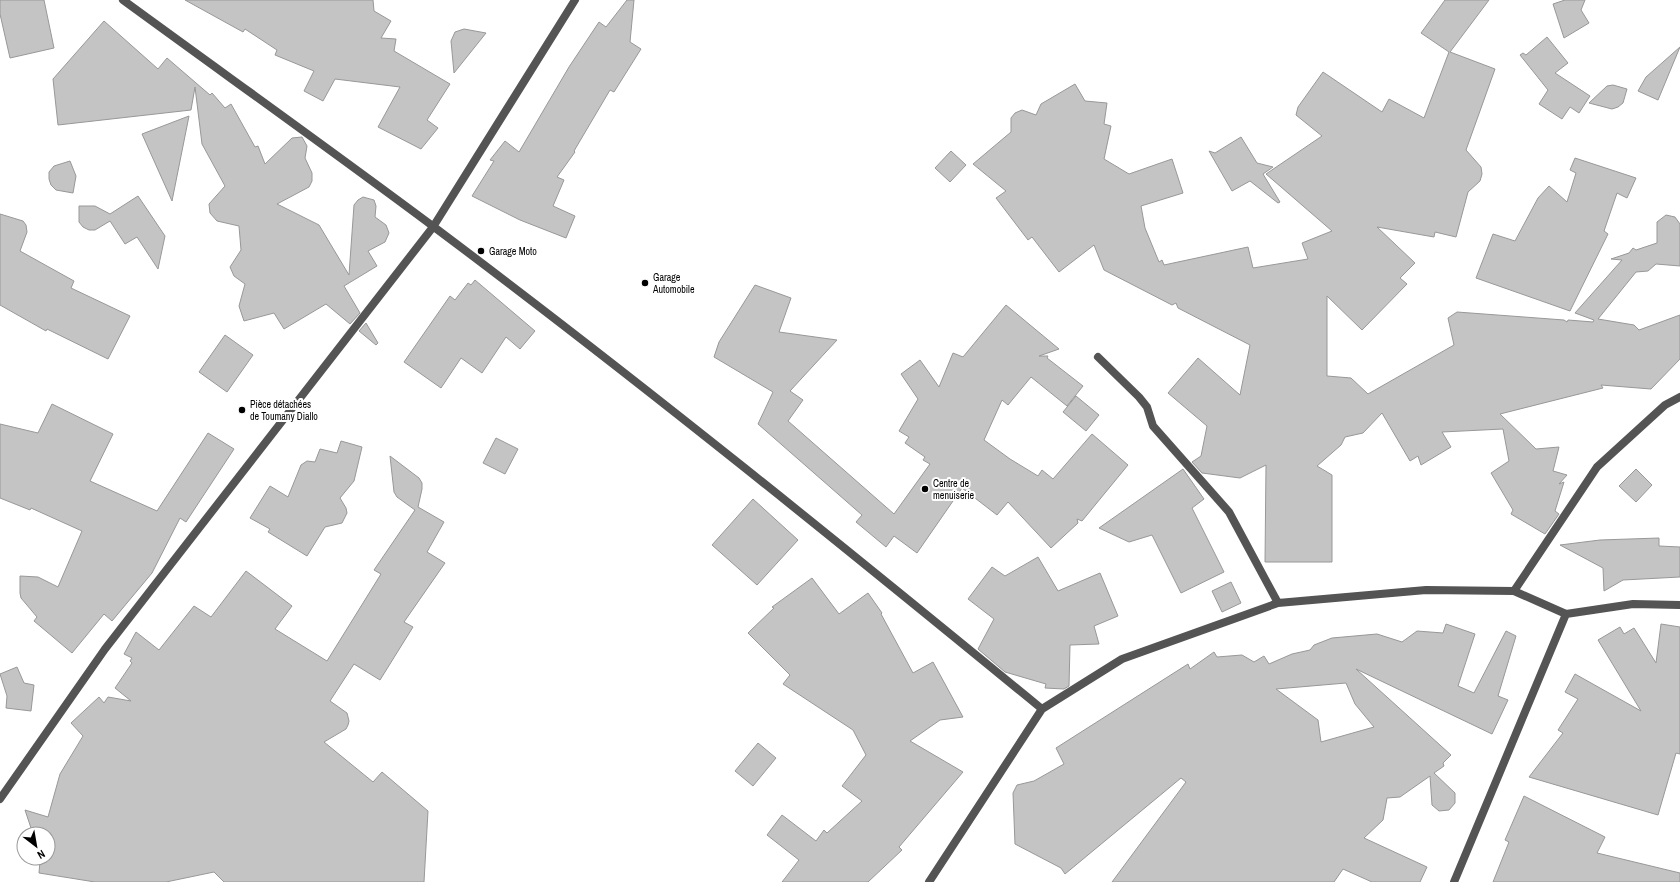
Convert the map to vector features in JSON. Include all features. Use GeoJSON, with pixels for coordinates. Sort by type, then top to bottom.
{"type":"FeatureCollection","features":[{"type":"Feature","properties":{"kind":"street"},"geometry":{"type":"LineString","coordinates":[[123,0],[433,226],[607,359],[1042,709]]}},
{"type":"Feature","properties":{"kind":"street"},"geometry":{"type":"LineString","coordinates":[[0,799],[105,649],[433,226],[575,0]]}},
{"type":"Feature","properties":{"kind":"street"},"geometry":{"type":"LineString","coordinates":[[1098,357],[1140,397],[1147,407],[1153,426],[1229,512],[1278,603]]}},
{"type":"Feature","properties":{"kind":"street"},"geometry":{"type":"LineString","coordinates":[[1514,591],[1597,466],[1666,405],[1680,396]]}},
{"type":"Feature","properties":{"kind":"street"},"geometry":{"type":"LineString","coordinates":[[929,882],[1042,709],[1122,660],[1278,603],[1426,590],[1514,591],[1566,614],[1632,604],[1680,605]]}},
{"type":"Feature","properties":{"kind":"street"},"geometry":{"type":"LineString","coordinates":[[1454,882],[1566,614]]}},
{"type":"Feature","properties":{"kind":"building"},"geometry":{"type":"Polygon","coordinates":[[[0,0],[44,0],[54,48],[10,58],[0,14],[0,0]]]}},
{"type":"Feature","properties":{"kind":"building"},"geometry":{"type":"Polygon","coordinates":[[[185,0],[373,0],[374,11],[391,21],[381,38],[396,39],[394,51],[450,84],[427,120],[438,128],[421,149],[378,127],[400,87],[335,79],[323,101],[304,91],[314,71],[275,55],[277,50],[245,29],[243,32],[185,0]]]}},
{"type":"Feature","properties":{"kind":"building"},"geometry":{"type":"Polygon","coordinates":[[[627,0],[634,0],[630,42],[641,49],[614,92],[610,90],[574,151],[575,152],[557,177],[564,180],[553,206],[575,216],[566,238],[520,220],[472,196],[494,161],[490,160],[505,141],[519,152],[569,67],[599,22],[606,27],[627,0]]]}},
{"type":"Feature","properties":{"kind":"building"},"geometry":{"type":"Polygon","coordinates":[[[1445,0],[1489,0],[1450,52],[1495,69],[1466,150],[1481,167],[1482,174],[1480,181],[1468,192],[1456,237],[1435,232],[1434,237],[1377,227],[1415,263],[1400,278],[1407,284],[1362,330],[1327,296],[1327,376],[1351,378],[1368,394],[1454,345],[1448,318],[1457,312],[1564,320],[1567,322],[1568,320],[1593,322],[1594,320],[1575,313],[1622,260],[1611,259],[1629,253],[1633,248],[1636,250],[1657,243],[1657,222],[1666,215],[1675,217],[1680,224],[1680,266],[1656,264],[1648,271],[1636,272],[1598,319],[1634,325],[1639,330],[1680,315],[1680,359],[1651,389],[1601,385],[1603,388],[1500,414],[1536,449],[1559,447],[1553,471],[1567,475],[1559,484],[1564,482],[1555,511],[1559,514],[1545,534],[1511,514],[1513,510],[1491,473],[1509,461],[1503,429],[1442,432],[1451,447],[1421,465],[1418,456],[1410,461],[1382,413],[1363,433],[1345,437],[1341,445],[1317,466],[1332,475],[1332,562],[1265,562],[1266,465],[1240,478],[1202,473],[1192,462],[1201,456],[1207,426],[1168,393],[1198,358],[1240,395],[1250,345],[1178,308],[1176,303],[1172,305],[1104,270],[1094,245],[1059,272],[1032,237],[1028,240],[996,198],[1006,191],[973,164],[1011,132],[1011,118],[1015,113],[1022,110],[1036,115],[1041,104],[1075,84],[1085,101],[1107,103],[1104,124],[1111,126],[1104,159],[1129,174],[1172,159],[1183,193],[1141,206],[1145,228],[1159,262],[1162,260],[1164,265],[1248,247],[1253,268],[1308,259],[1302,243],[1332,231],[1266,174],[1322,136],[1296,115],[1298,107],[1323,72],[1382,112],[1389,99],[1424,118],[1449,52],[1421,33],[1445,0]]]}},
{"type":"Feature","properties":{"kind":"building"},"geometry":{"type":"Polygon","coordinates":[[[1565,0],[1585,0],[1581,10],[1589,23],[1564,38],[1553,4],[1565,0]]]}},
{"type":"Feature","properties":{"kind":"building"},"geometry":{"type":"Polygon","coordinates":[[[104,21],[158,69],[167,58],[210,95],[212,93],[225,108],[231,104],[255,147],[258,146],[265,164],[292,138],[302,137],[307,146],[305,158],[312,173],[312,181],[309,187],[277,204],[319,225],[349,275],[354,205],[363,197],[374,200],[376,206],[375,217],[386,225],[389,233],[385,242],[368,251],[377,266],[344,286],[360,313],[350,324],[326,304],[284,329],[274,313],[244,321],[239,306],[245,284],[234,276],[230,267],[241,250],[239,226],[217,221],[210,213],[209,204],[225,186],[202,144],[195,87],[191,110],[58,125],[53,79],[104,21]]]}},
{"type":"Feature","properties":{"kind":"building"},"geometry":{"type":"Polygon","coordinates":[[[464,29],[486,33],[454,73],[451,41],[455,32],[464,29]]]}},
{"type":"Feature","properties":{"kind":"building"},"geometry":{"type":"Polygon","coordinates":[[[1547,37],[1568,63],[1555,73],[1590,96],[1579,113],[1570,107],[1562,119],[1539,104],[1548,90],[1520,55],[1523,53],[1526,55],[1547,37]]]}},
{"type":"Feature","properties":{"kind":"building"},"geometry":{"type":"Polygon","coordinates":[[[1680,47],[1658,100],[1638,91],[1646,77],[1680,47]]]}},
{"type":"Feature","properties":{"kind":"building"},"geometry":{"type":"Polygon","coordinates":[[[1613,85],[1627,89],[1623,103],[1618,107],[1612,109],[1589,103],[1607,86],[1613,85]]]}},
{"type":"Feature","properties":{"kind":"building"},"geometry":{"type":"Polygon","coordinates":[[[189,116],[172,201],[142,134],[189,116]]]}},
{"type":"Feature","properties":{"kind":"building"},"geometry":{"type":"Polygon","coordinates":[[[1241,137],[1257,163],[1273,167],[1263,174],[1280,202],[1278,203],[1250,181],[1232,191],[1209,151],[1215,153],[1241,137]]]}},
{"type":"Feature","properties":{"kind":"building"},"geometry":{"type":"Polygon","coordinates":[[[951,151],[966,165],[950,182],[935,168],[951,151]]]}},
{"type":"Feature","properties":{"kind":"building"},"geometry":{"type":"Polygon","coordinates":[[[1575,158],[1636,178],[1627,198],[1617,193],[1604,231],[1608,234],[1570,311],[1476,278],[1493,234],[1515,241],[1538,198],[1549,186],[1567,202],[1576,173],[1570,170],[1575,158]]]}},
{"type":"Feature","properties":{"kind":"building"},"geometry":{"type":"Polygon","coordinates":[[[70,161],[76,176],[73,193],[56,190],[51,185],[49,172],[54,166],[70,161]]]}},
{"type":"Feature","properties":{"kind":"building"},"geometry":{"type":"Polygon","coordinates":[[[138,196],[165,236],[158,269],[137,237],[125,244],[110,221],[95,230],[89,230],[83,227],[79,222],[79,206],[95,206],[110,214],[138,196]]]}},
{"type":"Feature","properties":{"kind":"building"},"geometry":{"type":"Polygon","coordinates":[[[0,214],[23,221],[26,225],[27,232],[20,251],[74,281],[71,288],[130,316],[108,359],[47,329],[46,331],[0,305],[0,214]]]}},
{"type":"Feature","properties":{"kind":"building"},"geometry":{"type":"Polygon","coordinates":[[[475,280],[535,331],[520,349],[506,337],[482,373],[461,358],[441,388],[404,362],[450,296],[455,300],[468,283],[471,285],[475,280]]]}},
{"type":"Feature","properties":{"kind":"building"},"geometry":{"type":"Polygon","coordinates":[[[755,285],[791,298],[779,332],[837,340],[790,391],[803,400],[788,421],[894,514],[930,464],[923,460],[925,457],[905,443],[909,437],[899,431],[918,399],[901,374],[920,360],[939,387],[953,353],[963,357],[1006,305],[1059,349],[1039,356],[1048,356],[1047,358],[1083,386],[1067,406],[1031,377],[1008,405],[1002,400],[984,440],[1010,459],[1038,476],[1042,470],[1053,479],[1092,434],[1128,465],[1082,521],[1077,519],[1078,523],[1051,548],[1008,502],[997,515],[962,488],[917,553],[894,536],[886,547],[856,522],[862,515],[758,424],[773,392],[714,357],[719,342],[755,285]]]}},
{"type":"Feature","properties":{"kind":"building"},"geometry":{"type":"Polygon","coordinates":[[[366,323],[378,343],[376,345],[359,331],[366,323]]]}},
{"type":"Feature","properties":{"kind":"building"},"geometry":{"type":"Polygon","coordinates":[[[225,335],[253,355],[227,392],[199,372],[225,335]]]}},
{"type":"Feature","properties":{"kind":"building"},"geometry":{"type":"Polygon","coordinates":[[[1076,396],[1099,415],[1086,431],[1063,412],[1076,396]]]}},
{"type":"Feature","properties":{"kind":"building"},"geometry":{"type":"Polygon","coordinates":[[[52,404],[113,434],[90,481],[157,511],[208,433],[234,449],[186,522],[180,518],[152,573],[112,621],[104,614],[72,653],[34,621],[37,617],[21,598],[20,576],[38,577],[58,587],[82,531],[31,508],[30,510],[0,498],[0,424],[38,433],[52,404]]]}},
{"type":"Feature","properties":{"kind":"building"},"geometry":{"type":"Polygon","coordinates":[[[496,438],[518,449],[505,474],[483,463],[496,438]]]}},
{"type":"Feature","properties":{"kind":"building"},"geometry":{"type":"Polygon","coordinates":[[[341,441],[362,447],[354,481],[340,498],[346,508],[347,513],[342,523],[325,527],[307,556],[268,532],[270,529],[250,518],[270,486],[288,497],[301,465],[307,461],[315,462],[320,449],[337,453],[341,441]]]}},
{"type":"Feature","properties":{"kind":"building"},"geometry":{"type":"Polygon","coordinates":[[[390,456],[419,478],[422,483],[418,507],[444,522],[427,552],[445,563],[404,622],[413,627],[380,680],[354,664],[330,701],[347,713],[349,721],[348,725],[346,729],[324,742],[373,782],[382,772],[428,811],[424,882],[224,882],[214,872],[166,882],[95,882],[39,873],[40,866],[56,866],[56,826],[30,826],[25,810],[48,817],[60,774],[83,736],[71,723],[99,697],[104,703],[108,697],[131,701],[115,688],[132,663],[130,661],[132,658],[124,654],[136,632],[159,650],[194,606],[211,617],[246,571],[292,606],[275,629],[327,661],[381,574],[374,570],[415,510],[397,497],[394,492],[390,456]]]}},
{"type":"Feature","properties":{"kind":"building"},"geometry":{"type":"Polygon","coordinates":[[[1183,469],[1204,499],[1192,508],[1224,572],[1181,593],[1152,535],[1129,542],[1099,528],[1183,469]]]}},
{"type":"Feature","properties":{"kind":"building"},"geometry":{"type":"Polygon","coordinates":[[[1636,469],[1652,485],[1636,502],[1619,486],[1636,469]]]}},
{"type":"Feature","properties":{"kind":"building"},"geometry":{"type":"Polygon","coordinates":[[[753,499],[798,540],[757,585],[712,545],[753,499]]]}},
{"type":"Feature","properties":{"kind":"building"},"geometry":{"type":"Polygon","coordinates":[[[1659,538],[1659,546],[1680,547],[1680,577],[1623,580],[1604,591],[1603,568],[1560,545],[1600,540],[1659,538]]]}},
{"type":"Feature","properties":{"kind":"building"},"geometry":{"type":"Polygon","coordinates":[[[1038,557],[1058,591],[1100,573],[1118,616],[1094,626],[1099,644],[1070,645],[1069,686],[1064,689],[1045,688],[1046,684],[1005,672],[978,649],[994,619],[968,599],[992,567],[1005,576],[1038,557]]]}},
{"type":"Feature","properties":{"kind":"building"},"geometry":{"type":"Polygon","coordinates":[[[812,578],[839,614],[868,593],[882,613],[881,614],[913,673],[933,662],[963,717],[940,720],[910,741],[963,772],[899,847],[902,850],[868,882],[782,882],[799,860],[767,835],[782,815],[816,841],[824,830],[827,833],[862,801],[842,786],[866,755],[853,730],[783,684],[790,675],[748,633],[774,608],[772,607],[812,578]]]}},
{"type":"Feature","properties":{"kind":"building"},"geometry":{"type":"Polygon","coordinates":[[[1231,582],[1241,603],[1222,612],[1212,591],[1231,582]]]}},
{"type":"Feature","properties":{"kind":"building"},"geometry":{"type":"Polygon","coordinates":[[[1446,624],[1475,634],[1458,686],[1474,693],[1506,631],[1516,636],[1498,696],[1508,700],[1492,734],[1356,669],[1451,755],[1443,763],[1444,766],[1434,773],[1455,793],[1455,803],[1449,810],[1439,811],[1432,805],[1430,776],[1400,797],[1387,798],[1383,820],[1364,838],[1427,867],[1420,882],[1372,882],[1343,869],[1334,882],[1112,882],[1186,782],[1181,778],[1065,874],[1061,868],[1015,844],[1013,793],[1017,785],[1034,781],[1064,764],[1056,748],[1188,664],[1190,669],[1214,652],[1217,657],[1242,655],[1254,662],[1264,656],[1269,664],[1292,654],[1310,650],[1314,645],[1332,638],[1377,634],[1402,642],[1417,631],[1443,633],[1446,624]],[[1346,683],[1276,689],[1318,720],[1321,742],[1374,727],[1355,704],[1346,683]]]}},
{"type":"Feature","properties":{"kind":"building"},"geometry":{"type":"Polygon","coordinates":[[[1661,624],[1680,627],[1680,754],[1676,753],[1658,815],[1529,777],[1563,733],[1558,730],[1578,699],[1565,692],[1575,674],[1641,711],[1598,640],[1620,627],[1624,634],[1634,628],[1656,663],[1661,624]]]}},
{"type":"Feature","properties":{"kind":"building"},"geometry":{"type":"Polygon","coordinates":[[[17,667],[24,683],[34,685],[31,711],[6,708],[7,696],[0,674],[17,667]]]}},
{"type":"Feature","properties":{"kind":"building"},"geometry":{"type":"Polygon","coordinates":[[[758,743],[776,758],[753,786],[735,771],[758,743]]]}},
{"type":"Feature","properties":{"kind":"building"},"geometry":{"type":"Polygon","coordinates":[[[1524,796],[1605,837],[1597,853],[1680,873],[1680,882],[1493,882],[1509,842],[1505,840],[1524,796]]]}},
{"type":"Feature","properties":{"kind":"place","name":"Garage Moto"},"geometry":{"type":"Point","coordinates":[481,251]}},
{"type":"Feature","properties":{"kind":"place","name":"Garage Automobile"},"geometry":{"type":"Point","coordinates":[645,283]}},
{"type":"Feature","properties":{"kind":"place","name":"Pièce détachées de Toumany Diallo"},"geometry":{"type":"Point","coordinates":[242,410]}},
{"type":"Feature","properties":{"kind":"place","name":"Centre de menuiserie"},"geometry":{"type":"Point","coordinates":[925,489]}}]}
